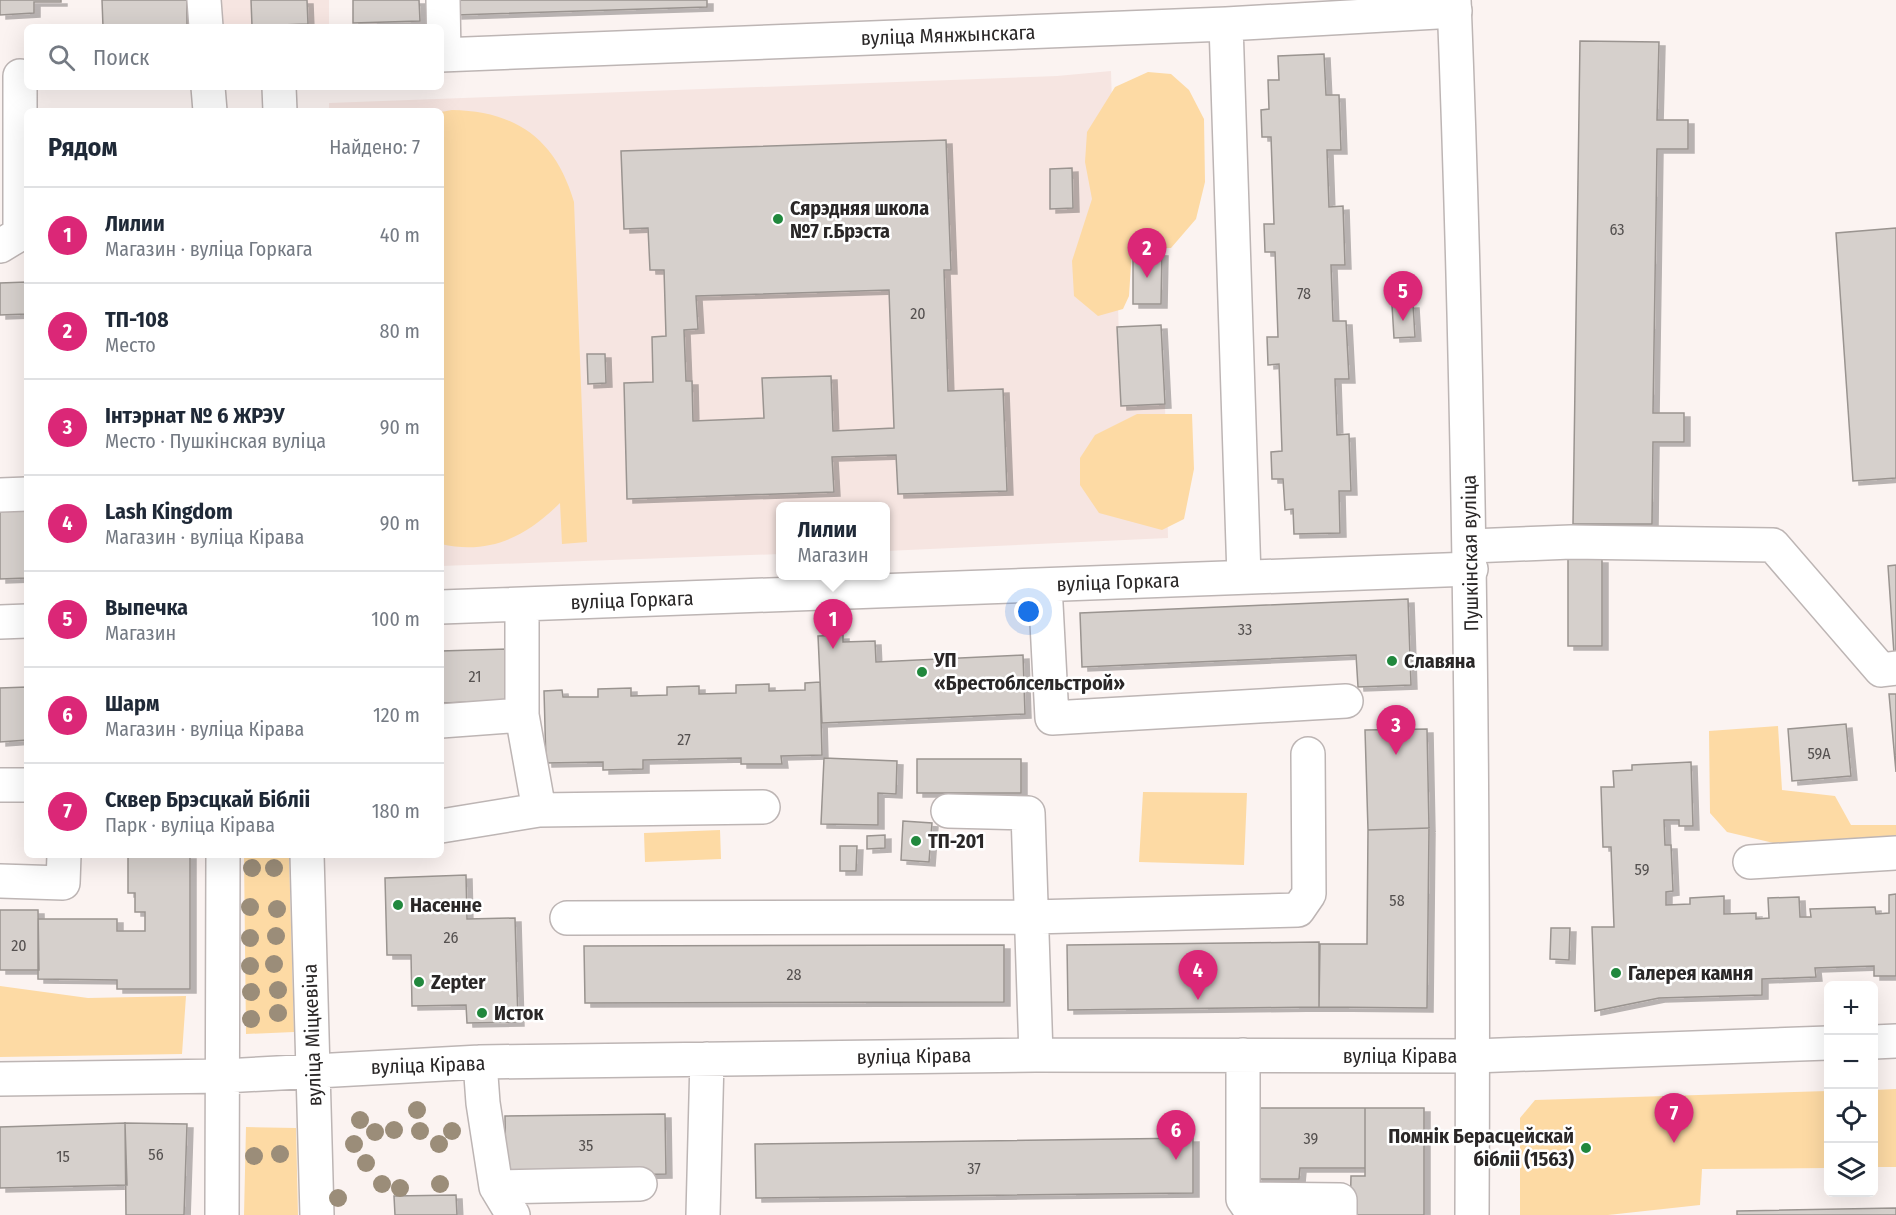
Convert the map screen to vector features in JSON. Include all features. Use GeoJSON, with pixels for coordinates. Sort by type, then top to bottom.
{"type":"FeatureCollection","features":[{"type":"Feature","properties":{"kind":"street"},"geometry":{"type":"LineString","coordinates":[[204,0],[206,24]]}},
{"type":"Feature","properties":{"kind":"street"},"geometry":{"type":"LineString","coordinates":[[443,0],[443,24]]}},
{"type":"Feature","properties":{"kind":"street","name":"вуліца Мянжынскага"},"geometry":{"type":"LineString","coordinates":[[444,55],[1454,6]]}},
{"type":"Feature","properties":{"kind":"street","name":"Пушкінская вуліца"},"geometry":{"type":"LineString","coordinates":[[1454,6],[1471,558],[1474,1056],[1472,1215]]}},
{"type":"Feature","properties":{"kind":"street"},"geometry":{"type":"LineString","coordinates":[[1243,16],[1244,577]]}},
{"type":"Feature","properties":{"kind":"street"},"geometry":{"type":"LineString","coordinates":[[0,246],[20,234],[16,76]]}},
{"type":"Feature","properties":{"kind":"street"},"geometry":{"type":"LineString","coordinates":[[208,90],[210,108]]}},
{"type":"Feature","properties":{"kind":"street"},"geometry":{"type":"LineString","coordinates":[[279,90],[280,108]]}},
{"type":"Feature","properties":{"kind":"street"},"geometry":{"type":"LineString","coordinates":[[0,495],[24,494]]}},
{"type":"Feature","properties":{"kind":"street","name":"вуліца Горкага"},"geometry":{"type":"LineString","coordinates":[[444,607],[1244,577],[1471,558],[1570,542],[1773,545],[1881,670],[1896,668]]}},
{"type":"Feature","properties":{"kind":"street"},"geometry":{"type":"LineString","coordinates":[[1046,585],[1052,718],[1346,701]]}},
{"type":"Feature","properties":{"kind":"street"},"geometry":{"type":"LineString","coordinates":[[522,604],[522,715],[539,810]]}},
{"type":"Feature","properties":{"kind":"street"},"geometry":{"type":"LineString","coordinates":[[0,622],[24,621]]}},
{"type":"Feature","properties":{"kind":"street"},"geometry":{"type":"LineString","coordinates":[[444,721],[522,715]]}},
{"type":"Feature","properties":{"kind":"street"},"geometry":{"type":"LineString","coordinates":[[567,918],[1032,917],[1298,910],[1309,894],[1308,754]]}},
{"type":"Feature","properties":{"kind":"street"},"geometry":{"type":"LineString","coordinates":[[0,785],[24,785]]}},
{"type":"Feature","properties":{"kind":"street"},"geometry":{"type":"LineString","coordinates":[[444,826],[539,810],[764,807]]}},
{"type":"Feature","properties":{"kind":"street"},"geometry":{"type":"LineString","coordinates":[[948,811],[1028,813],[1036,1055]]}},
{"type":"Feature","properties":{"kind":"street"},"geometry":{"type":"LineString","coordinates":[[1750,862],[1896,853]]}},
{"type":"Feature","properties":{"kind":"street"},"geometry":{"type":"LineString","coordinates":[[0,881],[63,883],[64,858]]}},
{"type":"Feature","properties":{"kind":"street"},"geometry":{"type":"LineString","coordinates":[[222,1215],[224,858]]}},
{"type":"Feature","properties":{"kind":"street","name":"вуліца Міцкевіча"},"geometry":{"type":"LineString","coordinates":[[307,858],[317,1215]]}},
{"type":"Feature","properties":{"kind":"street"},"geometry":{"type":"LineString","coordinates":[[1878,1042],[1896,1041]]}},
{"type":"Feature","properties":{"kind":"street","name":"вуліца Кірава"},"geometry":{"type":"LineString","coordinates":[[0,1079],[224,1076],[314,1069],[480,1062],[1036,1055],[1474,1056],[1824,1043]]}},
{"type":"Feature","properties":{"kind":"street"},"geometry":{"type":"LineString","coordinates":[[1243,1055],[1248,1207],[1340,1200],[1340,1215]]}},
{"type":"Feature","properties":{"kind":"street"},"geometry":{"type":"LineString","coordinates":[[703,1215],[707,1059]]}},
{"type":"Feature","properties":{"kind":"street"},"geometry":{"type":"LineString","coordinates":[[480,1062],[483,1103],[496,1187],[513,1215]]}},
{"type":"Feature","properties":{"kind":"street"},"geometry":{"type":"LineString","coordinates":[[496,1187],[640,1184]]}},
{"type":"Feature","properties":{"kind":"shaded area"},"geometry":{"type":"Polygon","coordinates":[[[215,0],[329,0],[329,24],[216,24],[215,0]]]}},
{"type":"Feature","properties":{"kind":"shaded area","name":"Сярэдняя школа №7 г.Брэста"},"geometry":{"type":"Polygon","coordinates":[[[1111,71],[1121,406],[1165,404],[1168,538],[890,551],[890,502],[776,502],[776,554],[444,566],[444,108],[329,108],[329,103],[1057,76],[1111,71]]]}},
{"type":"Feature","properties":{"kind":"shaded area"},"geometry":{"type":"Polygon","coordinates":[[[1148,72],[1171,74],[1189,90],[1204,119],[1205,182],[1196,219],[1171,248],[1132,249],[1129,296],[1123,309],[1098,316],[1074,296],[1072,261],[1092,199],[1085,162],[1087,132],[1115,87],[1148,72]]]}},
{"type":"Feature","properties":{"kind":"shaded area"},"geometry":{"type":"Polygon","coordinates":[[[444,111],[475,112],[496,116],[531,133],[545,146],[556,162],[574,202],[587,542],[562,544],[560,503],[534,525],[506,540],[475,547],[444,545],[444,111]]]}},
{"type":"Feature","properties":{"kind":"shaded area"},"geometry":{"type":"Polygon","coordinates":[[[1137,414],[1192,414],[1194,469],[1184,519],[1162,530],[1099,513],[1080,485],[1080,458],[1095,435],[1137,414]]]}},
{"type":"Feature","properties":{"kind":"shaded area"},"geometry":{"type":"Polygon","coordinates":[[[1778,726],[1782,790],[1835,796],[1851,825],[1896,825],[1896,843],[1799,849],[1727,832],[1710,813],[1709,731],[1778,726]]]}},
{"type":"Feature","properties":{"kind":"shaded area"},"geometry":{"type":"Polygon","coordinates":[[[1143,792],[1247,793],[1244,865],[1139,862],[1143,792]]]}},
{"type":"Feature","properties":{"kind":"shaded area"},"geometry":{"type":"Polygon","coordinates":[[[720,830],[721,859],[645,862],[644,833],[720,830]]]}},
{"type":"Feature","properties":{"kind":"shaded area"},"geometry":{"type":"Polygon","coordinates":[[[244,858],[289,858],[294,1032],[246,1034],[244,858]]]}},
{"type":"Feature","properties":{"kind":"shaded area"},"geometry":{"type":"Polygon","coordinates":[[[0,986],[88,998],[186,996],[182,1054],[0,1057],[0,986]]]}},
{"type":"Feature","properties":{"kind":"shaded area"},"geometry":{"type":"Polygon","coordinates":[[[1896,1089],[1896,1167],[1878,1167],[1878,1090],[1896,1089]]]}},
{"type":"Feature","properties":{"kind":"shaded area"},"geometry":{"type":"Polygon","coordinates":[[[1824,1091],[1824,1168],[1702,1169],[1700,1205],[1608,1215],[1520,1215],[1520,1118],[1535,1100],[1824,1091]]]}},
{"type":"Feature","properties":{"kind":"shaded area"},"geometry":{"type":"Polygon","coordinates":[[[246,1127],[296,1128],[298,1215],[244,1215],[246,1127]]]}},
{"type":"Feature","properties":{"kind":"building"},"geometry":{"type":"Polygon","coordinates":[[[0,0],[61,0],[61,2],[34,2],[34,13],[0,15],[0,0]]]}},
{"type":"Feature","properties":{"kind":"building"},"geometry":{"type":"Polygon","coordinates":[[[102,0],[187,0],[187,24],[103,24],[102,0]]]}},
{"type":"Feature","properties":{"kind":"building"},"geometry":{"type":"Polygon","coordinates":[[[251,0],[307,0],[308,24],[252,24],[251,0]]]}},
{"type":"Feature","properties":{"kind":"building"},"geometry":{"type":"Polygon","coordinates":[[[353,0],[419,0],[420,21],[353,23],[353,0]]]}},
{"type":"Feature","properties":{"kind":"building"},"geometry":{"type":"Polygon","coordinates":[[[456,0],[707,0],[707,7],[456,15],[456,0]]]}},
{"type":"Feature","properties":{"kind":"building"},"geometry":{"type":"Polygon","coordinates":[[[1580,41],[1659,42],[1657,120],[1688,120],[1688,149],[1657,149],[1653,413],[1684,413],[1684,442],[1653,442],[1652,524],[1573,524],[1580,41]]]}},
{"type":"Feature","properties":{"kind":"building"},"geometry":{"type":"Polygon","coordinates":[[[1324,54],[1326,95],[1339,95],[1341,150],[1327,150],[1329,207],[1343,206],[1345,265],[1331,265],[1333,321],[1346,321],[1349,379],[1335,379],[1337,435],[1349,434],[1351,491],[1339,491],[1340,533],[1294,534],[1293,509],[1285,510],[1283,479],[1272,479],[1271,452],[1282,451],[1279,364],[1268,365],[1267,337],[1278,337],[1275,252],[1265,252],[1264,224],[1274,224],[1271,137],[1262,137],[1261,110],[1269,109],[1268,80],[1279,80],[1278,56],[1324,54]]]}},
{"type":"Feature","properties":{"kind":"building"},"geometry":{"type":"Polygon","coordinates":[[[946,140],[951,270],[944,270],[948,391],[1003,389],[1007,491],[898,494],[896,455],[832,457],[834,492],[627,499],[624,383],[653,382],[652,337],[666,336],[664,270],[650,270],[648,228],[624,229],[621,151],[946,140]],[[889,290],[696,296],[698,329],[684,330],[686,381],[692,381],[693,421],[764,418],[762,378],[831,376],[833,431],[894,428],[889,290]]]}},
{"type":"Feature","properties":{"kind":"building"},"geometry":{"type":"Polygon","coordinates":[[[1072,168],[1073,208],[1050,209],[1050,169],[1072,168]]]}},
{"type":"Feature","properties":{"kind":"building"},"geometry":{"type":"Polygon","coordinates":[[[1896,228],[1896,478],[1853,481],[1836,233],[1896,228]]]}},
{"type":"Feature","properties":{"kind":"building"},"geometry":{"type":"Polygon","coordinates":[[[1133,251],[1162,252],[1161,304],[1133,304],[1133,251]]]}},
{"type":"Feature","properties":{"kind":"building"},"geometry":{"type":"Polygon","coordinates":[[[24,282],[24,314],[0,315],[0,283],[24,282]]]}},
{"type":"Feature","properties":{"kind":"building"},"geometry":{"type":"Polygon","coordinates":[[[1413,304],[1415,337],[1394,338],[1392,305],[1413,304]]]}},
{"type":"Feature","properties":{"kind":"building"},"geometry":{"type":"Polygon","coordinates":[[[1161,325],[1165,404],[1121,406],[1117,327],[1161,325]]]}},
{"type":"Feature","properties":{"kind":"building"},"geometry":{"type":"Polygon","coordinates":[[[587,354],[605,354],[606,383],[588,384],[587,354]]]}},
{"type":"Feature","properties":{"kind":"building"},"geometry":{"type":"Polygon","coordinates":[[[0,510],[24,510],[24,578],[0,579],[0,510]]]}},
{"type":"Feature","properties":{"kind":"building"},"geometry":{"type":"Polygon","coordinates":[[[1568,559],[1602,559],[1602,646],[1568,646],[1568,559]]]}},
{"type":"Feature","properties":{"kind":"building"},"geometry":{"type":"Polygon","coordinates":[[[1896,565],[1896,654],[1894,654],[1888,566],[1896,565]]]}},
{"type":"Feature","properties":{"kind":"building"},"geometry":{"type":"Polygon","coordinates":[[[1408,599],[1411,685],[1358,687],[1356,655],[1082,667],[1080,613],[1408,599]]]}},
{"type":"Feature","properties":{"kind":"building","name":"УП «Брестоблсельстрой»"},"geometry":{"type":"Polygon","coordinates":[[[843,635],[843,642],[875,641],[876,662],[1023,655],[1025,714],[822,723],[818,636],[843,635]]]}},
{"type":"Feature","properties":{"kind":"building"},"geometry":{"type":"Polygon","coordinates":[[[507,649],[509,701],[444,703],[444,651],[507,649]]]}},
{"type":"Feature","properties":{"kind":"building"},"geometry":{"type":"Polygon","coordinates":[[[820,682],[822,755],[781,756],[782,764],[741,764],[741,758],[643,760],[643,769],[603,770],[603,762],[546,763],[544,691],[562,690],[563,697],[598,697],[598,689],[631,688],[631,696],[667,695],[667,687],[699,686],[699,694],[736,693],[736,685],[769,684],[769,691],[805,690],[805,683],[820,682]]]}},
{"type":"Feature","properties":{"kind":"building"},"geometry":{"type":"Polygon","coordinates":[[[24,687],[24,740],[0,742],[0,688],[24,687]]]}},
{"type":"Feature","properties":{"kind":"building"},"geometry":{"type":"Polygon","coordinates":[[[1889,694],[1896,694],[1896,772],[1889,694]]]}},
{"type":"Feature","properties":{"kind":"building"},"geometry":{"type":"Polygon","coordinates":[[[1846,724],[1851,776],[1792,781],[1788,729],[1846,724]]]}},
{"type":"Feature","properties":{"kind":"building"},"geometry":{"type":"Polygon","coordinates":[[[1427,729],[1429,828],[1368,830],[1365,730],[1427,729]]]}},
{"type":"Feature","properties":{"kind":"building"},"geometry":{"type":"Polygon","coordinates":[[[824,758],[897,761],[896,794],[878,793],[878,825],[821,824],[824,758]]]}},
{"type":"Feature","properties":{"kind":"building"},"geometry":{"type":"Polygon","coordinates":[[[917,759],[1021,759],[1021,793],[917,793],[917,759]]]}},
{"type":"Feature","properties":{"kind":"building"},"geometry":{"type":"Polygon","coordinates":[[[1691,762],[1693,826],[1679,826],[1679,820],[1664,820],[1665,845],[1671,845],[1673,891],[1666,892],[1666,905],[1690,904],[1690,898],[1724,896],[1724,914],[1756,913],[1756,919],[1769,918],[1768,898],[1799,897],[1800,917],[1811,917],[1810,909],[1875,907],[1876,914],[1889,913],[1889,895],[1896,894],[1896,976],[1874,976],[1874,966],[1815,968],[1816,977],[1762,979],[1762,995],[1659,998],[1595,1011],[1592,927],[1614,927],[1611,847],[1603,847],[1601,787],[1614,787],[1613,771],[1632,770],[1632,765],[1691,762]]]}},
{"type":"Feature","properties":{"kind":"building","name":"ТП-201"},"geometry":{"type":"Polygon","coordinates":[[[903,821],[932,823],[929,862],[901,860],[903,821]]]}},
{"type":"Feature","properties":{"kind":"building"},"geometry":{"type":"Polygon","coordinates":[[[1429,828],[1427,1008],[1319,1007],[1320,944],[1367,944],[1368,830],[1429,828]]]}},
{"type":"Feature","properties":{"kind":"building"},"geometry":{"type":"Polygon","coordinates":[[[885,835],[885,848],[867,849],[867,836],[885,835]]]}},
{"type":"Feature","properties":{"kind":"building"},"geometry":{"type":"Polygon","coordinates":[[[840,846],[857,846],[856,871],[840,871],[840,846]]]}},
{"type":"Feature","properties":{"kind":"building"},"geometry":{"type":"Polygon","coordinates":[[[128,858],[190,858],[190,989],[117,989],[117,980],[38,979],[38,919],[117,919],[117,931],[145,931],[145,912],[135,912],[135,893],[128,893],[128,858]]]}},
{"type":"Feature","properties":{"kind":"building"},"geometry":{"type":"Polygon","coordinates":[[[466,875],[467,919],[515,918],[518,1022],[467,1023],[466,1005],[412,1006],[411,955],[387,955],[385,878],[466,875]]]}},
{"type":"Feature","properties":{"kind":"building"},"geometry":{"type":"Polygon","coordinates":[[[0,910],[38,910],[39,970],[0,970],[0,910]]]}},
{"type":"Feature","properties":{"kind":"building"},"geometry":{"type":"Polygon","coordinates":[[[1551,928],[1570,928],[1569,960],[1550,959],[1551,928]]]}},
{"type":"Feature","properties":{"kind":"building"},"geometry":{"type":"Polygon","coordinates":[[[1319,942],[1319,1007],[1068,1010],[1067,945],[1319,942]]]}},
{"type":"Feature","properties":{"kind":"building"},"geometry":{"type":"Polygon","coordinates":[[[1004,945],[1004,1002],[585,1003],[584,946],[1004,945]]]}},
{"type":"Feature","properties":{"kind":"building"},"geometry":{"type":"Polygon","coordinates":[[[1256,1108],[1365,1108],[1365,1168],[1300,1168],[1299,1179],[1256,1179],[1256,1108]]]}},
{"type":"Feature","properties":{"kind":"building"},"geometry":{"type":"Polygon","coordinates":[[[1365,1108],[1424,1108],[1424,1215],[1350,1215],[1351,1176],[1365,1176],[1365,1108]]]}},
{"type":"Feature","properties":{"kind":"building"},"geometry":{"type":"Polygon","coordinates":[[[665,1114],[666,1174],[506,1177],[505,1116],[665,1114]]]}},
{"type":"Feature","properties":{"kind":"building"},"geometry":{"type":"Polygon","coordinates":[[[125,1123],[127,1185],[0,1188],[0,1127],[125,1123]]]}},
{"type":"Feature","properties":{"kind":"building"},"geometry":{"type":"Polygon","coordinates":[[[125,1123],[187,1124],[184,1215],[126,1215],[125,1123]]]}},
{"type":"Feature","properties":{"kind":"building"},"geometry":{"type":"Polygon","coordinates":[[[1193,1138],[1193,1193],[756,1198],[755,1144],[1193,1138]]]}},
{"type":"Feature","properties":{"kind":"building"},"geometry":{"type":"Polygon","coordinates":[[[456,1195],[457,1215],[395,1215],[394,1196],[456,1195]]]}},
{"type":"Feature","properties":{"kind":"building"},"geometry":{"type":"Polygon","coordinates":[[[1896,1208],[1896,1215],[1737,1215],[1737,1211],[1896,1208]]]}},
{"type":"Feature","properties":{"kind":"place","name":"Сярэдняя школа №7 г.Брэста"},"geometry":{"type":"Point","coordinates":[778,219]}},
{"type":"Feature","properties":{"kind":"place","name":"ТП-108"},"geometry":{"type":"Point","coordinates":[1147,278]}},
{"type":"Feature","properties":{"kind":"place","name":"Выпечка"},"geometry":{"type":"Point","coordinates":[1403,321]}},
{"type":"Feature","properties":{"kind":"place","name":"Лилии"},"geometry":{"type":"Point","coordinates":[833,649]}},
{"type":"Feature","properties":{"kind":"place","name":"Славяна"},"geometry":{"type":"Point","coordinates":[1392,661]}},
{"type":"Feature","properties":{"kind":"place","name":"УП «Брестоблсельстрой»"},"geometry":{"type":"Point","coordinates":[922,672]}},
{"type":"Feature","properties":{"kind":"place","name":"Інтэрнат № 6 ЖРЭУ"},"geometry":{"type":"Point","coordinates":[1396,755]}},
{"type":"Feature","properties":{"kind":"place","name":"ТП-201"},"geometry":{"type":"Point","coordinates":[916,841]}},
{"type":"Feature","properties":{"kind":"place","name":"Насенне"},"geometry":{"type":"Point","coordinates":[398,905]}},
{"type":"Feature","properties":{"kind":"place","name":"Галерея камня"},"geometry":{"type":"Point","coordinates":[1616,973]}},
{"type":"Feature","properties":{"kind":"place","name":"Zepter"},"geometry":{"type":"Point","coordinates":[419,982]}},
{"type":"Feature","properties":{"kind":"place","name":"Lash Kingdom"},"geometry":{"type":"Point","coordinates":[1198,1000]}},
{"type":"Feature","properties":{"kind":"place","name":"Исток"},"geometry":{"type":"Point","coordinates":[482,1013]}},
{"type":"Feature","properties":{"kind":"place","name":"Сквер Брэсцкай Бібліі"},"geometry":{"type":"Point","coordinates":[1674,1143]}},
{"type":"Feature","properties":{"kind":"place","name":"Помнік Берасцейскай бібліі (1563)"},"geometry":{"type":"Point","coordinates":[1586,1148]}},
{"type":"Feature","properties":{"kind":"place","name":"Шарм"},"geometry":{"type":"Point","coordinates":[1176,1160]}}]}
